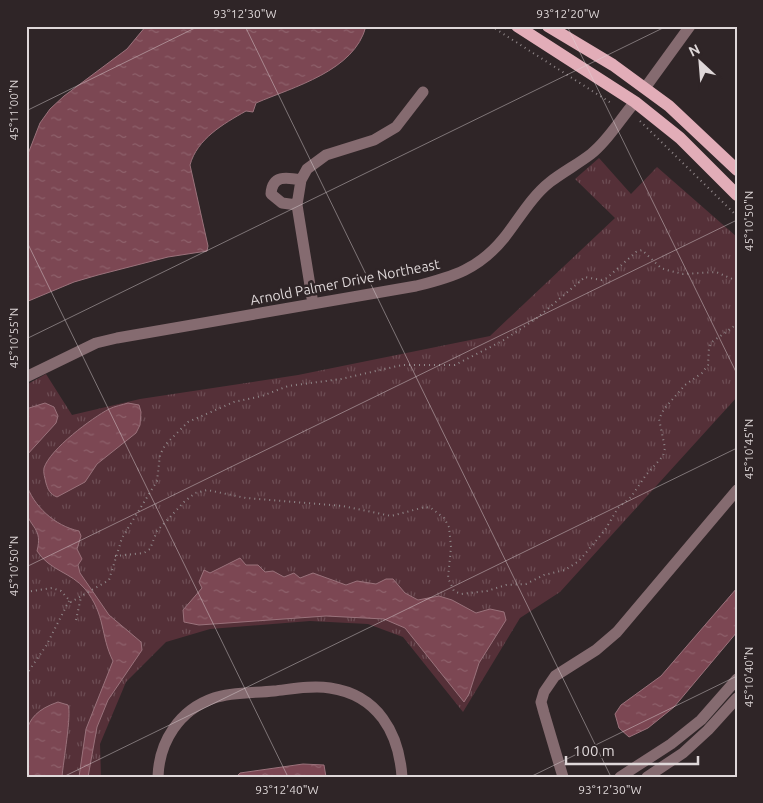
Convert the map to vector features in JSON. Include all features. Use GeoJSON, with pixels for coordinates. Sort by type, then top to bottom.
{"type":"FeatureCollection","features":[{"type":"Feature","properties":{"kind":"main road"},"geometry":{"type":"LineString","coordinates":[[517,26],[635,102],[680,138],[737,194]]}},
{"type":"Feature","properties":{"kind":"main road"},"geometry":{"type":"LineString","coordinates":[[548,26],[645,88],[692,126],[737,170]]}},
{"type":"Feature","properties":{"kind":"main road"},"geometry":{"type":"LineString","coordinates":[[577,64],[587,64],[620,84],[645,88]]}},
{"type":"Feature","properties":{"kind":"main road"},"geometry":{"type":"LineString","coordinates":[[635,102],[648,103],[661,108],[681,124],[692,126]]}},
{"type":"Feature","properties":{"kind":"street"},"geometry":{"type":"LineString","coordinates":[[645,88],[690,26]]}},
{"type":"Feature","properties":{"kind":"street"},"geometry":{"type":"LineString","coordinates":[[313,304],[297,205],[301,180],[306,170],[321,158],[369,142],[391,130],[422,92]]}},
{"type":"Feature","properties":{"kind":"street","name":"Arnold Palmer Drive Northeast"},"geometry":{"type":"LineString","coordinates":[[26,377],[96,343],[117,338],[416,286],[452,277],[486,256],[550,182],[591,154],[604,142],[635,102]]}},
{"type":"Feature","properties":{"kind":"street"},"geometry":{"type":"LineString","coordinates":[[297,205],[277,201],[271,194],[277,180],[282,177],[301,180]]}},
{"type":"Feature","properties":{"kind":"street"},"geometry":{"type":"LineString","coordinates":[[563,777],[541,702],[548,684],[555,676],[596,650],[617,632],[737,490]]}},
{"type":"Feature","properties":{"kind":"street"},"geometry":{"type":"LineString","coordinates":[[620,777],[672,744],[701,720],[737,679]]}},
{"type":"Feature","properties":{"kind":"street"},"geometry":{"type":"LineString","coordinates":[[158,777],[159,762],[168,737],[184,717],[202,704],[226,695],[316,687],[348,692],[376,710],[393,733],[401,759],[402,777]]}},
{"type":"Feature","properties":{"kind":"street"},"geometry":{"type":"LineString","coordinates":[[647,777],[683,753],[708,730],[737,698]]}},
{"type":"Feature","properties":{"kind":"path"},"geometry":{"type":"LineString","coordinates":[[490,26],[611,103]]}},
{"type":"Feature","properties":{"kind":"path"},"geometry":{"type":"LineString","coordinates":[[640,120],[737,216]]}},
{"type":"Feature","properties":{"kind":"path"},"geometry":{"type":"LineString","coordinates":[[26,675],[46,646],[69,601],[81,597],[109,580],[114,556],[122,538],[157,481],[160,455],[165,445],[188,422],[226,405],[288,386],[341,379],[389,366],[414,364],[455,365],[504,340],[537,318],[585,277],[602,280],[607,278],[636,252],[642,250],[661,268],[667,270],[683,274],[716,272],[737,281]]}},
{"type":"Feature","properties":{"kind":"path"},"geometry":{"type":"LineString","coordinates":[[114,556],[144,553],[150,549],[157,531],[184,502],[195,493],[207,490],[246,498],[343,506],[391,516],[425,507],[431,508],[438,511],[449,527],[451,546],[449,585],[454,591],[462,594],[487,591],[506,585],[526,584],[544,575],[565,570],[579,560],[605,530],[618,508],[631,497],[646,475],[663,456],[666,448],[659,419],[664,409],[685,385],[702,373],[708,365],[709,347],[712,342],[737,324]]}},
{"type":"Feature","properties":{"kind":"path"},"geometry":{"type":"LineString","coordinates":[[26,592],[52,588],[61,592],[69,601]]}},
{"type":"Feature","properties":{"kind":"path"},"geometry":{"type":"LineString","coordinates":[[76,620],[81,597]]}},
{"type":"Feature","properties":{"kind":"green space"},"geometry":{"type":"Polygon","coordinates":[[[599,158],[631,194],[657,167],[737,237],[737,397],[560,592],[520,618],[463,712],[403,637],[368,624],[310,621],[210,629],[166,642],[126,682],[100,744],[101,777],[26,777],[26,385],[46,374],[72,415],[140,399],[298,375],[490,336],[615,218],[575,179],[599,158]]]}},
{"type":"Feature","properties":{"kind":"water"},"geometry":{"type":"Polygon","coordinates":[[[146,26],[366,26],[360,42],[336,66],[304,83],[256,103],[253,112],[246,111],[229,121],[212,133],[198,147],[190,165],[208,246],[207,251],[168,257],[98,275],[74,282],[26,302],[26,159],[40,123],[50,109],[64,96],[127,49],[146,26]]]}},
{"type":"Feature","properties":{"kind":"water"},"geometry":{"type":"Polygon","coordinates":[[[45,403],[54,407],[58,416],[56,423],[26,456],[26,409],[45,403]]]}},
{"type":"Feature","properties":{"kind":"water"},"geometry":{"type":"Polygon","coordinates":[[[128,403],[139,405],[141,412],[140,425],[136,433],[97,464],[85,482],[57,497],[53,495],[44,476],[44,468],[54,452],[93,419],[109,409],[128,403]]]}},
{"type":"Feature","properties":{"kind":"water"},"geometry":{"type":"Polygon","coordinates":[[[26,483],[34,500],[46,514],[62,525],[79,531],[81,536],[77,549],[82,559],[78,565],[80,573],[109,615],[141,642],[142,650],[108,700],[97,727],[88,777],[79,777],[86,729],[113,661],[100,616],[92,598],[79,583],[48,563],[37,551],[37,533],[25,508],[26,483]]]}},
{"type":"Feature","properties":{"kind":"water"},"geometry":{"type":"Polygon","coordinates":[[[240,558],[246,565],[258,565],[265,572],[273,571],[284,577],[294,573],[300,578],[313,573],[346,585],[357,581],[376,584],[386,579],[393,579],[405,593],[418,600],[439,596],[452,600],[476,613],[490,609],[504,612],[506,620],[479,663],[469,694],[464,702],[405,628],[384,619],[326,616],[199,625],[184,622],[183,610],[202,588],[199,582],[204,570],[210,573],[240,558]]]}},
{"type":"Feature","properties":{"kind":"water"},"geometry":{"type":"Polygon","coordinates":[[[737,588],[737,632],[674,707],[648,728],[629,737],[619,728],[615,714],[621,705],[661,676],[737,588]]]}},
{"type":"Feature","properties":{"kind":"water"},"geometry":{"type":"Polygon","coordinates":[[[58,702],[68,705],[69,710],[62,777],[26,777],[25,741],[30,722],[45,708],[58,702]]]}},
{"type":"Feature","properties":{"kind":"water"},"geometry":{"type":"Polygon","coordinates":[[[303,764],[324,765],[326,777],[236,777],[240,773],[303,764]]]}}]}
